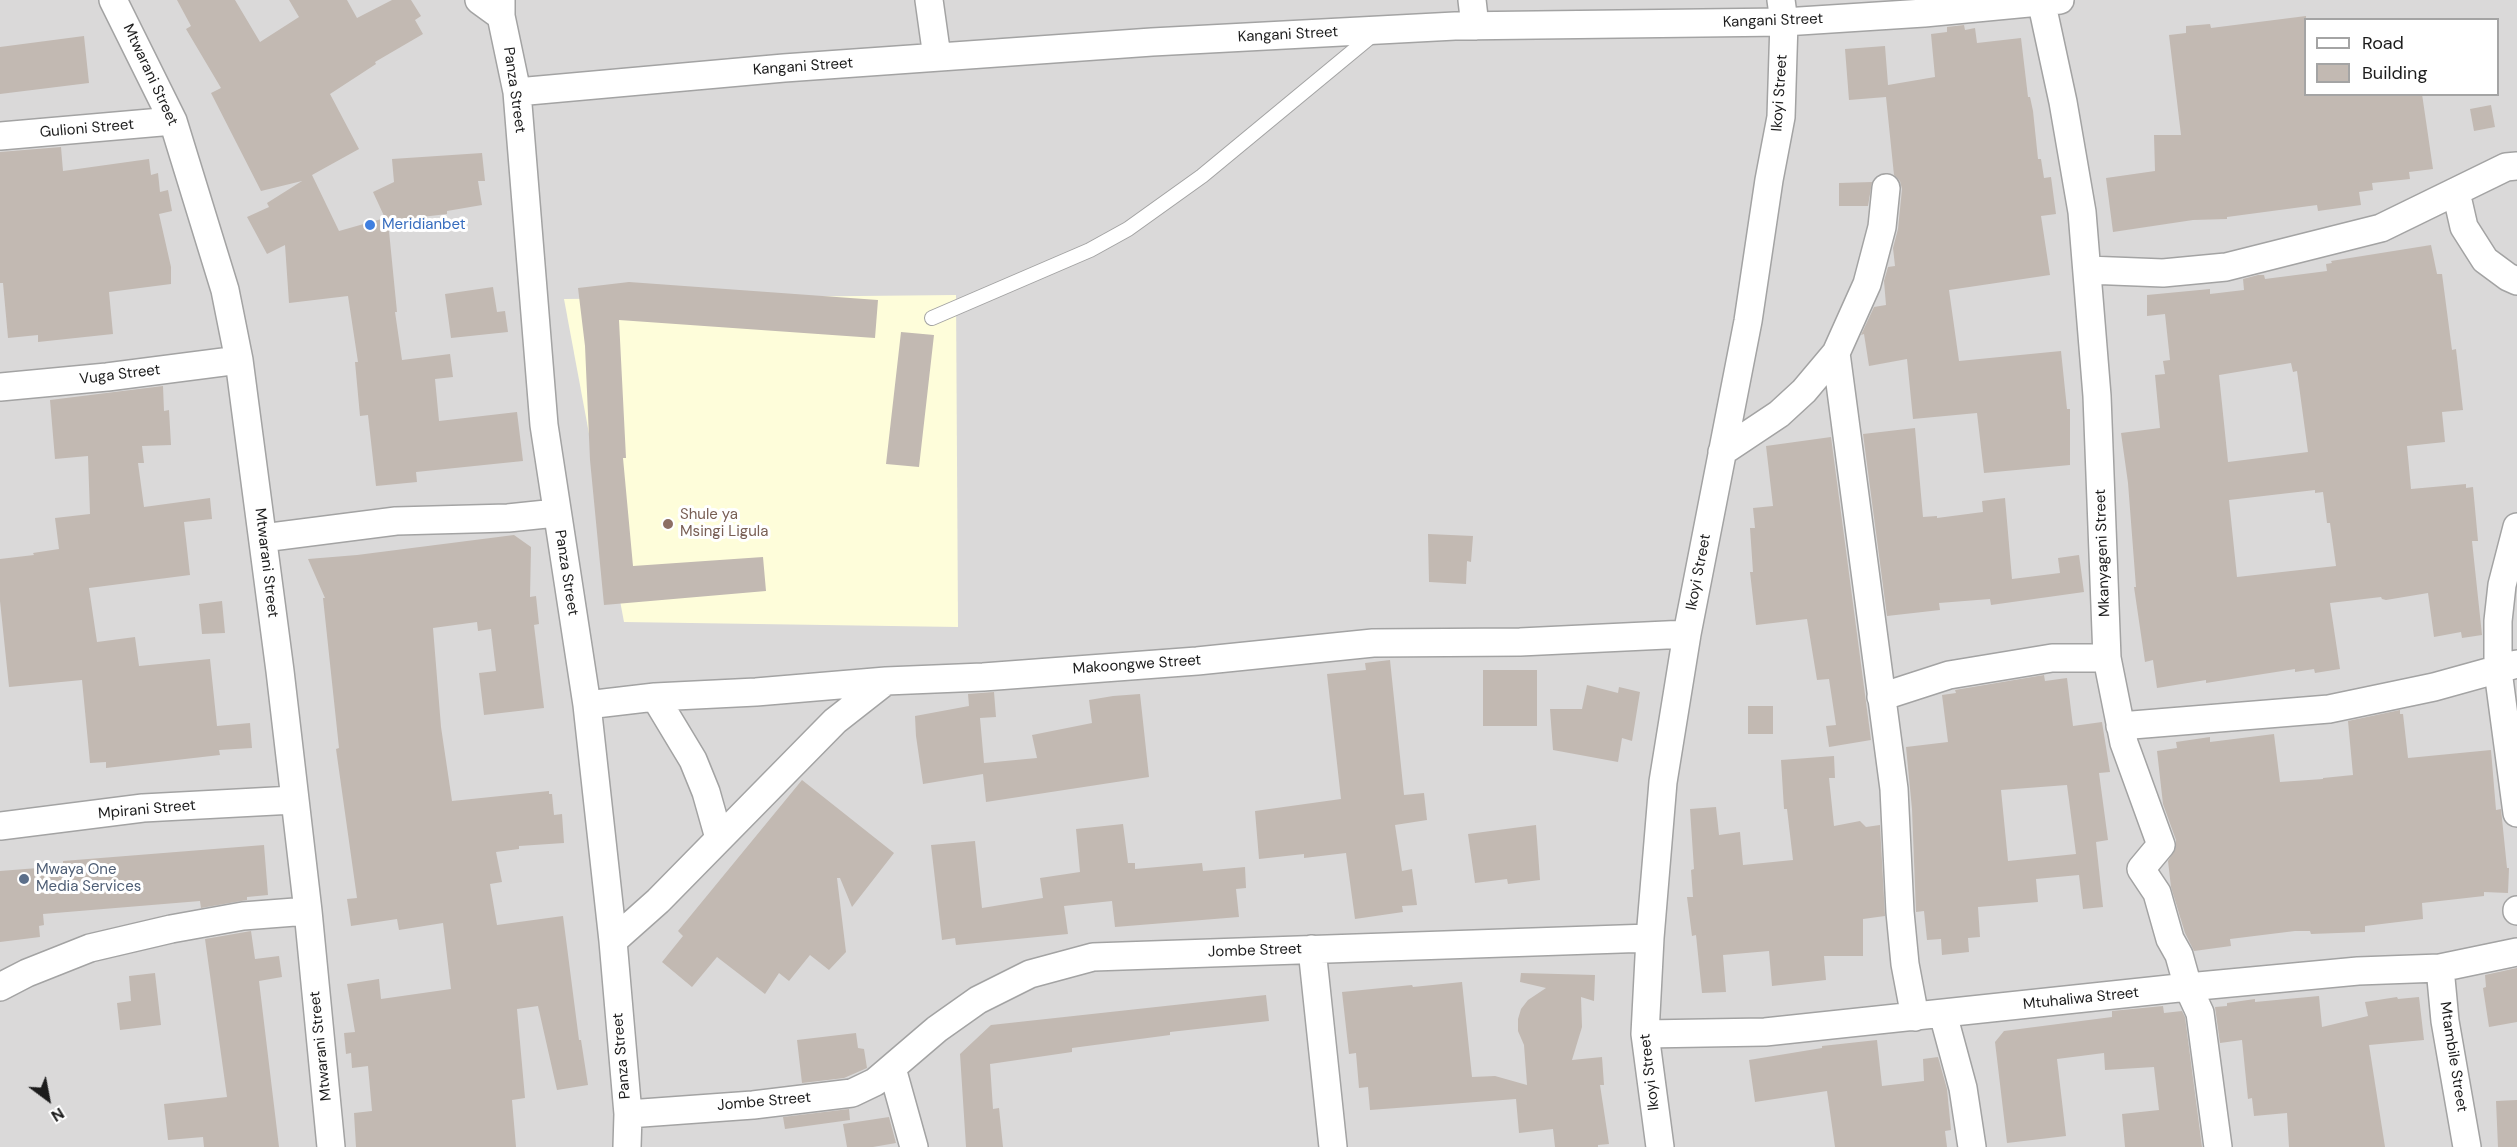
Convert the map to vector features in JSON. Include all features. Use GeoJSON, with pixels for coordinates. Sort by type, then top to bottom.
{"type":"FeatureCollection","features":[{"type":"Feature","properties":{"kind":"street","name":"Mtwarani Street"},"geometry":{"type":"LineString","coordinates":[[113,0],[173,121],[225,290],[240,360],[308,912],[331,1147]]}},
{"type":"Feature","properties":{"kind":"street"},"geometry":{"type":"LineString","coordinates":[[479,0],[501,8]]}},
{"type":"Feature","properties":{"kind":"street"},"geometry":{"type":"LineString","coordinates":[[929,0],[937,57]]}},
{"type":"Feature","properties":{"kind":"street","name":"Kangani Street"},"geometry":{"type":"LineString","coordinates":[[517,92],[937,57],[1152,42],[1377,32],[1474,13],[1783,11],[1924,13],[2041,0],[2060,0]]}},
{"type":"Feature","properties":{"kind":"street","name":"Mkanyageni Street"},"geometry":{"type":"LineString","coordinates":[[2041,0],[2063,102],[2082,212],[2097,396],[2107,658],[2120,726],[2162,845],[2141,869],[2157,893],[2169,939],[2179,955],[2188,987]]}},
{"type":"Feature","properties":{"kind":"street","name":"Panza Street"},"geometry":{"type":"LineString","coordinates":[[501,8],[517,92],[544,425],[587,705],[613,941],[628,1114],[627,1147]]}},
{"type":"Feature","properties":{"kind":"street","name":"Ikoyi Street"},"geometry":{"type":"LineString","coordinates":[[1659,1147],[1645,1034],[1650,938],[1664,782],[1686,634],[1748,321],[1781,117],[1783,11]]}},
{"type":"Feature","properties":{"kind":"street","name":"Gulioni Street"},"geometry":{"type":"LineString","coordinates":[[0,136],[173,121]]}},
{"type":"Feature","properties":{"kind":"street"},"geometry":{"type":"LineString","coordinates":[[2086,270],[2163,273],[2226,267],[2381,228],[2511,163]]}},
{"type":"Feature","properties":{"kind":"street"},"geometry":{"type":"LineString","coordinates":[[1722,452],[1779,414],[1804,392],[1836,353],[1867,284],[1882,227],[1886,188]]}},
{"type":"Feature","properties":{"kind":"street"},"geometry":{"type":"LineString","coordinates":[[2456,192],[2464,227],[2485,260],[2517,281]]}},
{"type":"Feature","properties":{"kind":"street"},"geometry":{"type":"LineString","coordinates":[[1836,353],[1862,531],[1894,789],[1905,964],[1915,1017]]}},
{"type":"Feature","properties":{"kind":"street","name":"Vuga Street"},"geometry":{"type":"LineString","coordinates":[[0,387],[107,377],[240,360]]}},
{"type":"Feature","properties":{"kind":"street"},"geometry":{"type":"LineString","coordinates":[[263,538],[396,521],[508,518],[556,513]]}},
{"type":"Feature","properties":{"kind":"street"},"geometry":{"type":"LineString","coordinates":[[2517,527],[2502,585],[2498,621],[2507,667],[2517,813]]}},
{"type":"Feature","properties":{"kind":"street","name":"Makoongwe Street"},"geometry":{"type":"LineString","coordinates":[[587,705],[655,697],[1197,661],[1373,643],[1520,642],[1686,634]]}},
{"type":"Feature","properties":{"kind":"street"},"geometry":{"type":"LineString","coordinates":[[1881,697],[1949,675],[2052,657],[2107,658]]}},
{"type":"Feature","properties":{"kind":"street"},"geometry":{"type":"LineString","coordinates":[[2120,726],[2329,709],[2433,687],[2507,667]]}},
{"type":"Feature","properties":{"kind":"street"},"geometry":{"type":"LineString","coordinates":[[613,941],[658,901],[835,721],[886,681]]}},
{"type":"Feature","properties":{"kind":"street"},"geometry":{"type":"LineString","coordinates":[[655,697],[693,760],[706,792],[719,838]]}},
{"type":"Feature","properties":{"kind":"street","name":"Mpirani Street"},"geometry":{"type":"LineString","coordinates":[[0,826],[143,808],[294,800]]}},
{"type":"Feature","properties":{"kind":"street"},"geometry":{"type":"LineString","coordinates":[[0,987],[27,973],[102,946],[171,929],[243,916],[308,912]]}},
{"type":"Feature","properties":{"kind":"street","name":"Jombe Street"},"geometry":{"type":"LineString","coordinates":[[628,1114],[753,1105],[852,1093],[875,1082],[937,1029],[978,1000],[1030,974],[1093,957],[1650,938]]}},
{"type":"Feature","properties":{"kind":"street"},"geometry":{"type":"LineString","coordinates":[[1312,949],[1333,1147]]}},
{"type":"Feature","properties":{"kind":"street","name":"Mtuhaliwa Street"},"geometry":{"type":"LineString","coordinates":[[1645,1034],[1766,1032],[2188,987],[2358,971],[2440,968],[2517,952]]}},
{"type":"Feature","properties":{"kind":"street","name":"Mtambile Street"},"geometry":{"type":"LineString","coordinates":[[2440,968],[2445,1021],[2467,1147]]}},
{"type":"Feature","properties":{"kind":"street"},"geometry":{"type":"LineString","coordinates":[[2188,987],[2200,1013],[2218,1147]]}},
{"type":"Feature","properties":{"kind":"street"},"geometry":{"type":"LineString","coordinates":[[1943,1014],[1963,1088],[1972,1147]]}},
{"type":"Feature","properties":{"kind":"street"},"geometry":{"type":"LineString","coordinates":[[892,1068],[914,1147]]}},
{"type":"Feature","properties":{"kind":"lane"},"geometry":{"type":"LineString","coordinates":[[932,318],[1090,250],[1128,229],[1202,176],[1377,32]]}},
{"type":"Feature","properties":{"kind":"shaded area"},"geometry":{"type":"Polygon","coordinates":[[[0,0],[2517,0],[2517,1147],[0,1147],[0,0]]]}},
{"type":"Feature","properties":{"kind":"shaded area"},"geometry":{"type":"Polygon","coordinates":[[[956,295],[958,627],[624,622],[564,299],[956,295]]]}},
{"type":"Feature","properties":{"kind":"building"},"geometry":{"type":"Polygon","coordinates":[[[177,0],[235,0],[260,42],[299,17],[289,0],[347,0],[357,18],[392,0],[411,0],[421,16],[415,20],[423,34],[375,62],[376,64],[330,94],[359,149],[312,175],[339,231],[385,218],[373,192],[394,182],[392,159],[482,153],[485,181],[478,181],[482,205],[447,211],[447,214],[388,221],[397,312],[395,312],[402,360],[450,354],[453,377],[435,379],[439,421],[517,412],[523,461],[416,472],[417,482],[376,486],[368,415],[360,416],[355,362],[358,362],[348,296],[289,303],[285,245],[267,254],[247,217],[269,207],[267,203],[302,181],[261,191],[211,93],[221,88],[186,29],[191,26],[177,0]]]}},
{"type":"Feature","properties":{"kind":"building"},"geometry":{"type":"Polygon","coordinates":[[[2306,16],[2304,18],[2304,96],[2422,96],[2433,169],[2409,172],[2410,179],[2372,183],[2373,190],[2359,192],[2361,205],[2318,211],[2317,205],[2227,217],[2227,219],[2193,220],[2113,232],[2106,178],[2155,171],[2154,135],[2181,135],[2169,35],[2186,33],[2186,26],[2210,24],[2211,28],[2306,16]]]}},
{"type":"Feature","properties":{"kind":"building"},"geometry":{"type":"Polygon","coordinates":[[[1964,25],[1965,30],[1975,28],[1977,43],[2021,38],[2038,159],[2041,159],[2044,178],[2051,177],[2056,214],[2041,216],[2050,275],[1949,290],[1959,361],[2061,351],[2067,409],[2070,409],[2070,465],[1984,473],[1977,413],[1913,419],[1907,359],[1869,366],[1864,334],[1861,335],[1874,307],[1886,305],[1884,281],[1888,267],[1895,266],[1893,248],[1898,229],[1902,189],[1900,181],[1894,175],[1886,97],[1849,100],[1845,49],[1885,46],[1888,85],[1935,77],[1931,34],[1947,32],[1947,27],[1964,25]]]}},
{"type":"Feature","properties":{"kind":"building"},"geometry":{"type":"Polygon","coordinates":[[[84,36],[89,83],[0,94],[0,47],[84,36]]]}},
{"type":"Feature","properties":{"kind":"building"},"geometry":{"type":"Polygon","coordinates":[[[2491,105],[2495,127],[2474,131],[2470,109],[2491,105]]]}},
{"type":"Feature","properties":{"kind":"building"},"geometry":{"type":"Polygon","coordinates":[[[61,147],[63,171],[149,159],[151,175],[158,173],[160,192],[168,190],[172,211],[159,214],[171,267],[171,284],[109,292],[113,334],[38,342],[38,335],[8,338],[3,283],[0,283],[0,152],[61,147]]]}},
{"type":"Feature","properties":{"kind":"building"},"geometry":{"type":"Polygon","coordinates":[[[1872,182],[1868,206],[1839,206],[1839,183],[1872,182]]]}},
{"type":"Feature","properties":{"kind":"building"},"geometry":{"type":"Polygon","coordinates":[[[2431,245],[2437,274],[2442,274],[2452,350],[2456,349],[2463,410],[2442,412],[2445,442],[2407,446],[2411,489],[2466,484],[2466,488],[2473,487],[2478,541],[2472,541],[2482,635],[2462,638],[2461,632],[2434,637],[2428,593],[2386,600],[2381,597],[2330,603],[2340,669],[2315,673],[2314,669],[2295,672],[2295,669],[2157,688],[2153,660],[2145,662],[2134,587],[2136,587],[2128,483],[2121,433],[2160,428],[2155,375],[2165,374],[2163,361],[2170,360],[2165,314],[2147,316],[2147,295],[2210,289],[2210,294],[2244,290],[2243,279],[2258,275],[2264,275],[2265,279],[2327,271],[2326,264],[2332,263],[2331,261],[2431,245]],[[2291,363],[2219,375],[2228,462],[2308,452],[2297,371],[2293,372],[2291,363]],[[2315,490],[2229,500],[2237,577],[2336,566],[2323,492],[2315,493],[2315,490]]]}},
{"type":"Feature","properties":{"kind":"building"},"geometry":{"type":"Polygon","coordinates":[[[629,282],[878,300],[875,338],[619,320],[626,458],[623,458],[633,566],[763,557],[766,591],[604,605],[590,460],[585,346],[578,288],[629,282]]]}},
{"type":"Feature","properties":{"kind":"building"},"geometry":{"type":"Polygon","coordinates":[[[493,287],[497,312],[505,311],[508,332],[451,338],[445,294],[493,287]]]}},
{"type":"Feature","properties":{"kind":"building"},"geometry":{"type":"Polygon","coordinates":[[[901,332],[934,335],[919,467],[886,464],[901,332]]]}},
{"type":"Feature","properties":{"kind":"building"},"geometry":{"type":"Polygon","coordinates":[[[163,386],[164,411],[169,410],[171,445],[142,446],[144,463],[138,463],[144,507],[210,498],[212,519],[184,522],[190,575],[89,588],[97,642],[135,637],[139,666],[210,659],[217,726],[250,723],[252,748],[219,750],[220,755],[106,768],[106,762],[90,763],[82,680],[9,687],[0,601],[0,559],[59,549],[55,518],[90,514],[88,456],[55,459],[50,400],[163,386]]]}},
{"type":"Feature","properties":{"kind":"building"},"geometry":{"type":"Polygon","coordinates":[[[1915,428],[1923,517],[1937,516],[1937,518],[1983,512],[1982,501],[2005,498],[2012,579],[2060,573],[2058,558],[2079,555],[2084,592],[1991,605],[1990,599],[1939,603],[1940,610],[1887,616],[1863,434],[1915,428]]]}},
{"type":"Feature","properties":{"kind":"building"},"geometry":{"type":"Polygon","coordinates":[[[1831,437],[1871,740],[1829,747],[1826,726],[1836,725],[1829,679],[1817,680],[1807,619],[1756,625],[1750,572],[1753,572],[1750,528],[1755,528],[1753,508],[1773,506],[1766,446],[1831,437]]]}},
{"type":"Feature","properties":{"kind":"building"},"geometry":{"type":"Polygon","coordinates":[[[1428,534],[1473,536],[1471,562],[1467,561],[1466,584],[1429,582],[1428,534]]]}},
{"type":"Feature","properties":{"kind":"building"},"geometry":{"type":"Polygon","coordinates":[[[514,535],[531,547],[530,597],[536,596],[539,624],[534,625],[544,708],[484,715],[479,673],[496,671],[491,629],[478,631],[477,622],[433,628],[441,727],[452,801],[549,791],[549,794],[552,794],[554,815],[562,814],[564,843],[519,846],[519,849],[496,852],[502,882],[490,884],[497,925],[563,916],[579,1040],[581,1040],[588,1085],[557,1090],[538,1006],[517,1009],[525,1098],[512,1100],[516,1147],[356,1147],[354,1113],[372,1111],[368,1066],[352,1068],[351,1053],[346,1054],[344,1033],[355,1032],[347,984],[379,979],[381,999],[451,989],[443,923],[399,930],[397,919],[351,926],[347,899],[357,898],[336,749],[339,748],[323,598],[325,598],[308,559],[514,535]]]}},
{"type":"Feature","properties":{"kind":"building"},"geometry":{"type":"Polygon","coordinates":[[[222,601],[225,633],[202,634],[199,604],[222,601]]]}},
{"type":"Feature","properties":{"kind":"building"},"geometry":{"type":"Polygon","coordinates":[[[1390,660],[1404,795],[1424,793],[1427,820],[1395,825],[1402,871],[1412,869],[1417,905],[1402,906],[1403,912],[1355,919],[1346,853],[1304,858],[1304,854],[1259,859],[1255,811],[1341,799],[1327,674],[1366,670],[1365,663],[1390,660]]]}},
{"type":"Feature","properties":{"kind":"building"},"geometry":{"type":"Polygon","coordinates":[[[1483,670],[1537,670],[1537,726],[1483,726],[1483,670]]]}},
{"type":"Feature","properties":{"kind":"building"},"geometry":{"type":"Polygon","coordinates":[[[2044,675],[2045,681],[2067,678],[2073,726],[2102,722],[2110,772],[2099,773],[2108,840],[2096,842],[2103,907],[2083,909],[2079,875],[2036,879],[2038,902],[1978,907],[1980,937],[1968,938],[1969,952],[1942,955],[1941,939],[1927,940],[1924,911],[1916,912],[1912,809],[1906,747],[1948,742],[1942,695],[1956,693],[1955,690],[2044,675]],[[2067,785],[2001,790],[2008,861],[2076,854],[2067,785]]]}},
{"type":"Feature","properties":{"kind":"building"},"geometry":{"type":"Polygon","coordinates":[[[1587,685],[1618,693],[1619,687],[1640,692],[1632,741],[1622,738],[1618,762],[1553,750],[1550,709],[1582,709],[1587,685]]]}},
{"type":"Feature","properties":{"kind":"building"},"geometry":{"type":"Polygon","coordinates":[[[994,692],[996,717],[980,718],[984,763],[1037,758],[1032,735],[1092,723],[1089,700],[1140,694],[1149,777],[986,802],[983,774],[923,784],[915,716],[969,706],[968,694],[994,692]]]}},
{"type":"Feature","properties":{"kind":"building"},"geometry":{"type":"Polygon","coordinates":[[[1748,706],[1773,706],[1773,734],[1748,734],[1748,706]]]}},
{"type":"Feature","properties":{"kind":"building"},"geometry":{"type":"Polygon","coordinates":[[[2400,710],[2400,714],[2403,714],[2408,758],[2491,750],[2496,810],[2501,809],[2507,868],[2509,868],[2508,893],[2484,892],[2484,896],[2422,903],[2423,919],[2365,926],[2365,932],[2311,934],[2310,931],[2295,931],[2230,939],[2231,946],[2194,951],[2185,933],[2171,887],[2168,861],[2176,848],[2176,840],[2163,804],[2157,751],[2177,748],[2176,742],[2210,737],[2210,742],[2274,734],[2280,782],[2353,775],[2348,721],[2400,710]]]}},
{"type":"Feature","properties":{"kind":"building"},"geometry":{"type":"Polygon","coordinates":[[[1834,756],[1835,778],[1829,778],[1834,826],[1860,821],[1866,827],[1880,825],[1885,916],[1863,919],[1863,956],[1824,956],[1826,980],[1772,986],[1769,951],[1723,955],[1726,992],[1702,993],[1696,935],[1692,936],[1687,897],[1693,897],[1691,870],[1694,869],[1690,809],[1716,807],[1719,835],[1740,832],[1743,865],[1793,860],[1787,809],[1784,809],[1781,760],[1834,756]]]}},
{"type":"Feature","properties":{"kind":"building"},"geometry":{"type":"Polygon","coordinates":[[[802,780],[894,853],[852,907],[840,878],[837,878],[846,952],[829,970],[810,955],[789,981],[779,973],[765,994],[717,957],[692,987],[662,962],[683,936],[678,931],[802,780]]]}},
{"type":"Feature","properties":{"kind":"building"},"geometry":{"type":"Polygon","coordinates":[[[1123,824],[1128,863],[1135,863],[1135,869],[1202,863],[1203,871],[1245,867],[1246,888],[1236,889],[1239,917],[1115,927],[1112,901],[1064,906],[1068,934],[956,945],[955,938],[942,940],[931,845],[975,841],[982,908],[1043,898],[1040,878],[1080,872],[1076,829],[1123,824]]]}},
{"type":"Feature","properties":{"kind":"building"},"geometry":{"type":"Polygon","coordinates":[[[1536,825],[1540,880],[1508,884],[1507,879],[1475,883],[1468,834],[1536,825]]]}},
{"type":"Feature","properties":{"kind":"building"},"geometry":{"type":"Polygon","coordinates":[[[264,845],[268,895],[247,897],[247,900],[201,908],[200,901],[43,914],[44,925],[39,926],[40,937],[0,942],[0,871],[63,866],[63,861],[264,845]]]}},
{"type":"Feature","properties":{"kind":"building"},"geometry":{"type":"Polygon","coordinates":[[[251,931],[255,959],[279,956],[282,977],[259,981],[279,1147],[204,1147],[203,1137],[168,1140],[164,1104],[227,1097],[205,939],[251,931]]]}},
{"type":"Feature","properties":{"kind":"building"},"geometry":{"type":"Polygon","coordinates":[[[2517,968],[2517,1022],[2489,1027],[2483,988],[2486,987],[2485,975],[2517,968]]]}},
{"type":"Feature","properties":{"kind":"building"},"geometry":{"type":"Polygon","coordinates":[[[155,973],[161,1025],[120,1030],[117,1003],[131,1001],[129,976],[155,973]]]}},
{"type":"Feature","properties":{"kind":"building"},"geometry":{"type":"Polygon","coordinates":[[[1521,973],[1595,975],[1594,1001],[1581,997],[1582,1027],[1572,1060],[1602,1057],[1604,1085],[1600,1085],[1609,1144],[1598,1145],[1598,1147],[1555,1147],[1553,1129],[1519,1133],[1516,1099],[1370,1110],[1368,1087],[1359,1088],[1356,1053],[1349,1054],[1342,992],[1462,982],[1472,1077],[1495,1076],[1527,1085],[1524,1045],[1518,1031],[1518,1019],[1521,1009],[1528,1000],[1546,988],[1520,982],[1521,973]]]}},
{"type":"Feature","properties":{"kind":"building"},"geometry":{"type":"Polygon","coordinates":[[[1266,995],[1269,1021],[1170,1032],[1170,1035],[1072,1048],[1072,1052],[990,1064],[993,1109],[999,1108],[1003,1147],[966,1147],[960,1054],[991,1025],[1266,995]]]}},
{"type":"Feature","properties":{"kind":"building"},"geometry":{"type":"Polygon","coordinates":[[[2319,996],[2322,1027],[2368,1016],[2365,1002],[2397,997],[2398,999],[2419,997],[2424,1040],[2369,1045],[2385,1147],[2289,1147],[2287,1113],[2254,1116],[2252,1098],[2248,1099],[2242,1040],[2220,1043],[2215,1007],[2255,999],[2255,1002],[2319,996]]]}},
{"type":"Feature","properties":{"kind":"building"},"geometry":{"type":"Polygon","coordinates":[[[2163,1006],[2164,1013],[2182,1011],[2185,1017],[2202,1147],[2125,1147],[2122,1114],[2159,1110],[2154,1067],[2105,1070],[2104,1053],[2057,1059],[2066,1136],[2007,1143],[1995,1042],[2004,1031],[2112,1017],[2112,1011],[2163,1006]]]}},
{"type":"Feature","properties":{"kind":"building"},"geometry":{"type":"Polygon","coordinates":[[[856,1033],[858,1048],[864,1049],[867,1068],[844,1078],[802,1083],[797,1040],[856,1033]]]}},
{"type":"Feature","properties":{"kind":"building"},"geometry":{"type":"Polygon","coordinates":[[[1877,1040],[1882,1086],[1924,1081],[1923,1059],[1938,1057],[1947,1089],[1951,1130],[1945,1131],[1947,1147],[1835,1147],[1827,1091],[1755,1102],[1749,1060],[1822,1048],[1822,1046],[1877,1040]]]}},
{"type":"Feature","properties":{"kind":"building"},"geometry":{"type":"Polygon","coordinates":[[[2517,1100],[2517,1147],[2498,1147],[2496,1101],[2517,1100]]]}},
{"type":"Feature","properties":{"kind":"building"},"geometry":{"type":"Polygon","coordinates":[[[849,1109],[850,1120],[785,1129],[783,1117],[849,1109]]]}},
{"type":"Feature","properties":{"kind":"building"},"geometry":{"type":"Polygon","coordinates":[[[889,1117],[896,1143],[873,1147],[847,1147],[843,1124],[889,1117]]]}},
{"type":"Feature","properties":{"kind":"place","name":"Meridianbet"},"geometry":{"type":"Point","coordinates":[370,225]}},
{"type":"Feature","properties":{"kind":"place","name":"Shule ya Msingi Ligula"},"geometry":{"type":"Point","coordinates":[668,524]}},
{"type":"Feature","properties":{"kind":"place","name":"Mwaya One Media Services"},"geometry":{"type":"Point","coordinates":[24,879]}}]}
